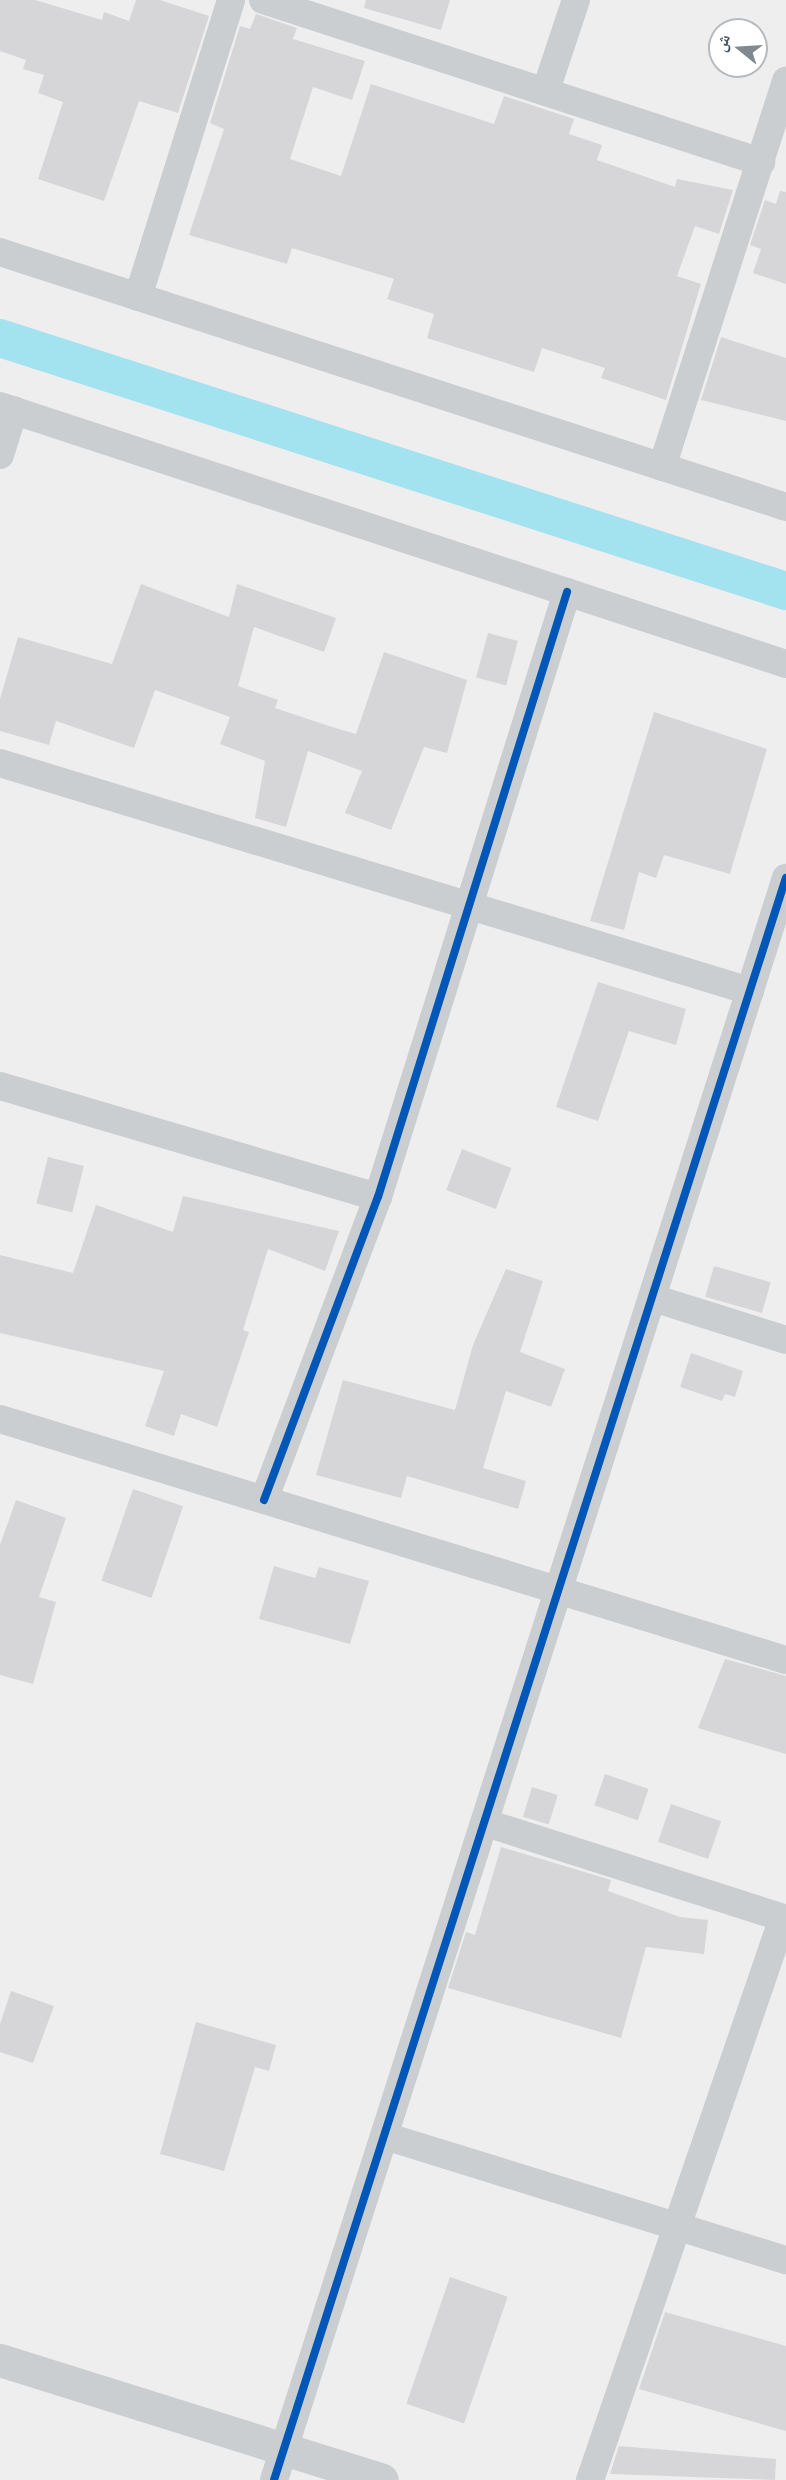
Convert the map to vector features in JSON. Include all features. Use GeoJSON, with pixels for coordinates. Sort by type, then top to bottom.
{"type":"FeatureCollection","features":[{"type":"Feature","properties":{"kind":"street"},"geometry":{"type":"LineString","coordinates":[[138,297],[231,0]]}},
{"type":"Feature","properties":{"kind":"street"},"geometry":{"type":"LineString","coordinates":[[263,0],[546,90],[761,162]]}},
{"type":"Feature","properties":{"kind":"street"},"geometry":{"type":"LineString","coordinates":[[546,90],[576,0]]}},
{"type":"Feature","properties":{"kind":"street"},"geometry":{"type":"LineString","coordinates":[[662,467],[786,80]]}},
{"type":"Feature","properties":{"kind":"street"},"geometry":{"type":"LineString","coordinates":[[0,252],[786,507]]}},
{"type":"Feature","properties":{"kind":"street"},"geometry":{"type":"LineString","coordinates":[[0,455],[7,408],[786,664]]}},
{"type":"Feature","properties":{"kind":"street"},"geometry":{"type":"LineString","coordinates":[[264,1500],[378,1197],[567,592]]}},
{"type":"Feature","properties":{"kind":"street"},"geometry":{"type":"LineString","coordinates":[[0,763],[750,991]]}},
{"type":"Feature","properties":{"kind":"street"},"geometry":{"type":"LineString","coordinates":[[274,2480],[388,2137],[786,879]]}},
{"type":"Feature","properties":{"kind":"street"},"geometry":{"type":"LineString","coordinates":[[0,1086],[378,1197]]}},
{"type":"Feature","properties":{"kind":"street"},"geometry":{"type":"LineString","coordinates":[[653,1298],[786,1340]]}},
{"type":"Feature","properties":{"kind":"street"},"geometry":{"type":"LineString","coordinates":[[0,1419],[786,1660]]}},
{"type":"Feature","properties":{"kind":"street"},"geometry":{"type":"LineString","coordinates":[[486,1823],[785,1918],[674,2225],[590,2480]]}},
{"type":"Feature","properties":{"kind":"street"},"geometry":{"type":"LineString","coordinates":[[388,2137],[786,2260]]}},
{"type":"Feature","properties":{"kind":"street"},"geometry":{"type":"LineString","coordinates":[[0,2360],[382,2480]]}},
{"type":"Feature","properties":{"kind":"building"},"geometry":{"type":"Polygon","coordinates":[[[0,0],[35,0],[102,20],[104,12],[129,21],[136,0],[160,0],[209,16],[178,113],[139,101],[104,201],[38,179],[63,102],[38,93],[44,75],[23,69],[26,60],[0,51],[0,0]]]}},
{"type":"Feature","properties":{"kind":"building"},"geometry":{"type":"Polygon","coordinates":[[[366,0],[450,0],[441,30],[364,8],[366,0]]]}},
{"type":"Feature","properties":{"kind":"building"},"geometry":{"type":"Polygon","coordinates":[[[256,14],[297,28],[293,39],[365,61],[352,100],[313,87],[290,159],[341,176],[371,84],[494,124],[504,96],[574,119],[569,134],[602,145],[597,160],[675,187],[677,179],[733,190],[719,234],[695,226],[677,276],[701,284],[666,400],[601,378],[605,368],[542,348],[534,372],[427,338],[434,314],[387,299],[394,279],[292,248],[287,264],[189,235],[224,129],[210,123],[240,26],[250,29],[256,14]]]}},
{"type":"Feature","properties":{"kind":"building"},"geometry":{"type":"Polygon","coordinates":[[[780,191],[786,192],[786,284],[753,273],[761,249],[750,245],[765,200],[776,204],[780,191]]]}},
{"type":"Feature","properties":{"kind":"building"},"geometry":{"type":"Polygon","coordinates":[[[721,337],[786,358],[786,421],[701,400],[721,337]]]}},
{"type":"Feature","properties":{"kind":"building"},"geometry":{"type":"Polygon","coordinates":[[[141,584],[229,617],[237,584],[336,618],[324,652],[254,627],[238,686],[278,700],[275,708],[356,734],[384,652],[467,680],[447,753],[424,747],[391,830],[345,813],[362,771],[308,751],[286,827],[255,818],[265,761],[220,744],[230,717],[155,690],[134,748],[56,721],[49,745],[0,731],[0,699],[18,637],[112,664],[141,584]]]}},
{"type":"Feature","properties":{"kind":"building"},"geometry":{"type":"Polygon","coordinates":[[[488,633],[518,641],[506,685],[476,677],[488,633]]]}},
{"type":"Feature","properties":{"kind":"building"},"geometry":{"type":"Polygon","coordinates":[[[654,712],[767,749],[730,874],[664,855],[656,878],[639,872],[624,930],[590,921],[654,712]]]}},
{"type":"Feature","properties":{"kind":"building"},"geometry":{"type":"Polygon","coordinates":[[[598,982],[686,1009],[676,1045],[629,1031],[598,1121],[556,1107],[598,982]]]}},
{"type":"Feature","properties":{"kind":"building"},"geometry":{"type":"Polygon","coordinates":[[[462,1149],[511,1168],[496,1209],[446,1190],[462,1149]]]}},
{"type":"Feature","properties":{"kind":"building"},"geometry":{"type":"Polygon","coordinates":[[[48,1157],[84,1166],[72,1213],[36,1204],[48,1157]]]}},
{"type":"Feature","properties":{"kind":"building"},"geometry":{"type":"Polygon","coordinates":[[[183,1196],[339,1231],[325,1271],[268,1249],[243,1330],[249,1332],[217,1427],[181,1414],[174,1436],[145,1426],[164,1371],[0,1333],[0,1255],[73,1273],[96,1205],[173,1232],[183,1196]]]}},
{"type":"Feature","properties":{"kind":"building"},"geometry":{"type":"Polygon","coordinates":[[[714,1266],[771,1282],[762,1313],[705,1297],[714,1266]]]}},
{"type":"Feature","properties":{"kind":"building"},"geometry":{"type":"Polygon","coordinates":[[[506,1269],[543,1281],[520,1352],[565,1369],[551,1407],[506,1391],[483,1468],[526,1481],[518,1509],[407,1476],[401,1498],[316,1475],[343,1380],[455,1410],[473,1345],[506,1269]]]}},
{"type":"Feature","properties":{"kind":"building"},"geometry":{"type":"Polygon","coordinates":[[[691,1353],[743,1371],[735,1397],[725,1394],[722,1401],[680,1387],[691,1353]]]}},
{"type":"Feature","properties":{"kind":"building"},"geometry":{"type":"Polygon","coordinates":[[[133,1489],[183,1506],[152,1598],[101,1581],[133,1489]]]}},
{"type":"Feature","properties":{"kind":"building"},"geometry":{"type":"Polygon","coordinates":[[[16,1500],[66,1518],[39,1597],[56,1602],[33,1684],[0,1675],[0,1545],[16,1500]]]}},
{"type":"Feature","properties":{"kind":"building"},"geometry":{"type":"Polygon","coordinates":[[[274,1566],[315,1578],[319,1567],[369,1581],[350,1644],[259,1619],[274,1566]]]}},
{"type":"Feature","properties":{"kind":"building"},"geometry":{"type":"Polygon","coordinates":[[[725,1659],[786,1676],[786,1754],[698,1728],[725,1659]]]}},
{"type":"Feature","properties":{"kind":"building"},"geometry":{"type":"Polygon","coordinates":[[[605,1774],[648,1789],[638,1820],[594,1805],[605,1774]]]}},
{"type":"Feature","properties":{"kind":"building"},"geometry":{"type":"Polygon","coordinates":[[[532,1787],[558,1795],[549,1825],[523,1817],[532,1787]]]}},
{"type":"Feature","properties":{"kind":"building"},"geometry":{"type":"Polygon","coordinates":[[[671,1804],[721,1821],[708,1859],[658,1842],[671,1804]]]}},
{"type":"Feature","properties":{"kind":"building"},"geometry":{"type":"Polygon","coordinates":[[[501,1847],[611,1880],[608,1891],[680,1917],[708,1920],[704,1954],[646,1947],[621,2038],[448,1988],[466,1932],[475,1935],[501,1847]]]}},
{"type":"Feature","properties":{"kind":"building"},"geometry":{"type":"Polygon","coordinates":[[[11,1991],[54,2006],[33,2063],[0,2052],[0,2024],[11,1991]]]}},
{"type":"Feature","properties":{"kind":"building"},"geometry":{"type":"Polygon","coordinates":[[[196,2022],[276,2045],[269,2071],[255,2067],[224,2171],[160,2154],[196,2022]]]}},
{"type":"Feature","properties":{"kind":"building"},"geometry":{"type":"Polygon","coordinates":[[[450,2277],[508,2297],[464,2424],[406,2404],[450,2277]]]}},
{"type":"Feature","properties":{"kind":"building"},"geometry":{"type":"Polygon","coordinates":[[[665,2312],[786,2346],[786,2431],[639,2389],[665,2312]]]}},
{"type":"Feature","properties":{"kind":"building"},"geometry":{"type":"Polygon","coordinates":[[[619,2446],[776,2459],[775,2480],[610,2474],[619,2446]]]}},
{"type":"Feature","properties":{"kind":"waterway"},"geometry":{"type":"LineString","coordinates":[[0,338],[786,591]]}},
{"type":"Feature","properties":{"kind":"cycle path"},"geometry":{"type":"LineString","coordinates":[[264,1500],[378,1197],[567,592]]}},
{"type":"Feature","properties":{"kind":"cycle path"},"geometry":{"type":"LineString","coordinates":[[274,2480],[786,878]]}}]}
